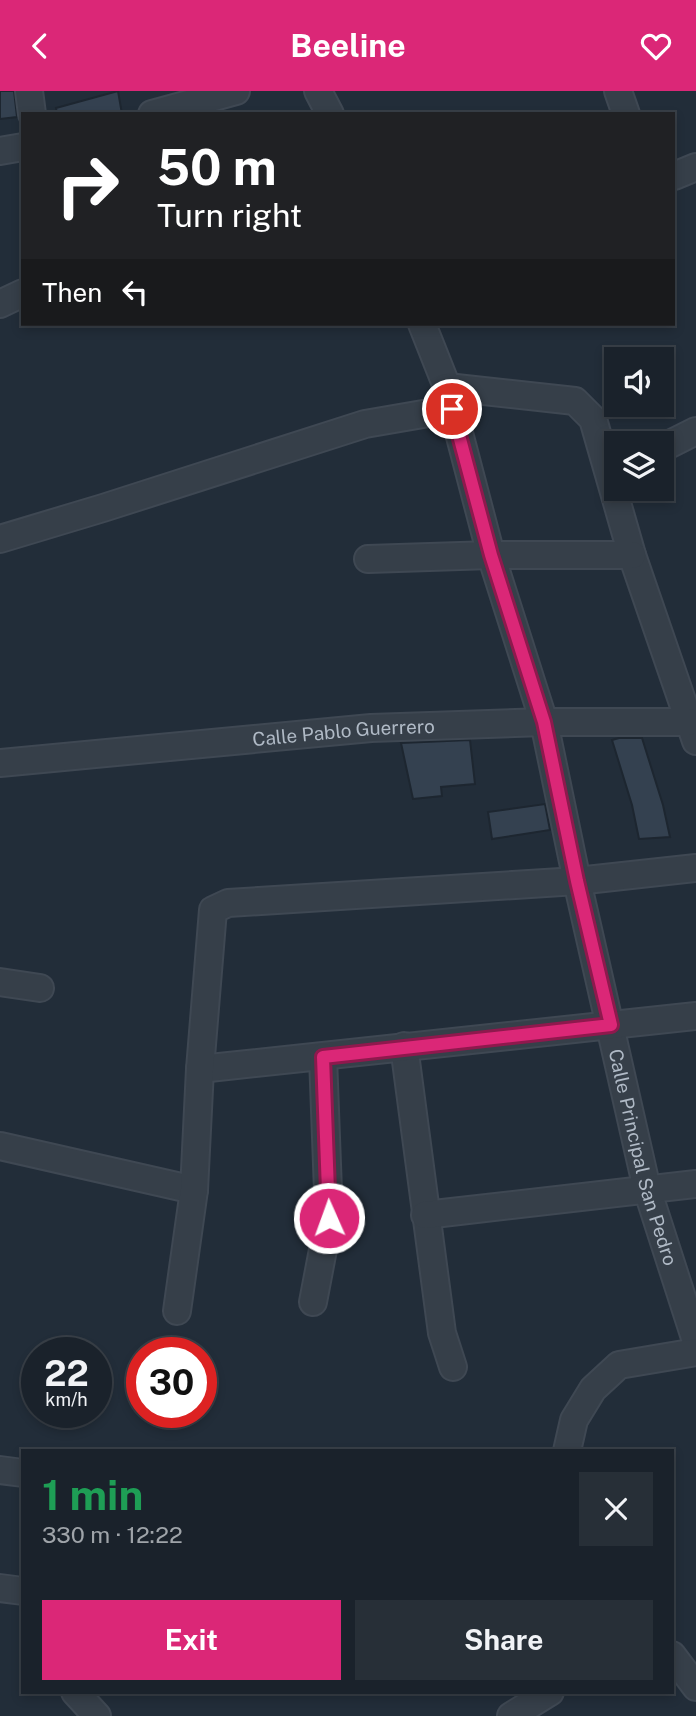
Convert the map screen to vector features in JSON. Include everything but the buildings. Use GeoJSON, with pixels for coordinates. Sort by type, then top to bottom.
{"type":"FeatureCollection","features":[{"type":"Feature","properties":{"kind":"street"},"geometry":{"type":"LineString","coordinates":[[29,91],[33,112]]}},
{"type":"Feature","properties":{"kind":"street"},"geometry":{"type":"LineString","coordinates":[[159,112],[236,91]]}},
{"type":"Feature","properties":{"kind":"street"},"geometry":{"type":"LineString","coordinates":[[318,91],[329,112]]}},
{"type":"Feature","properties":{"kind":"street"},"geometry":{"type":"LineString","coordinates":[[618,91],[625,112]]}},
{"type":"Feature","properties":{"kind":"street"},"geometry":{"type":"LineString","coordinates":[[0,151],[21,147]]}},
{"type":"Feature","properties":{"kind":"street"},"geometry":{"type":"LineString","coordinates":[[675,176],[696,167]]}},
{"type":"Feature","properties":{"kind":"street"},"geometry":{"type":"LineString","coordinates":[[0,304],[21,294]]}},
{"type":"Feature","properties":{"kind":"street","name":"Calle Principal San Pedro"},"geometry":{"type":"LineString","coordinates":[[423,326],[449,398],[491,555],[544,722],[647,1189],[696,1341]]}},
{"type":"Feature","properties":{"kind":"street"},"geometry":{"type":"LineString","coordinates":[[0,539],[103,509],[449,398],[575,401],[593,419],[604,450]]}},
{"type":"Feature","properties":{"kind":"street"},"geometry":{"type":"LineString","coordinates":[[674,443],[696,431]]}},
{"type":"Feature","properties":{"kind":"street"},"geometry":{"type":"LineString","coordinates":[[619,501],[632,555],[693,731]]}},
{"type":"Feature","properties":{"kind":"street"},"geometry":{"type":"LineString","coordinates":[[368,559],[491,555],[632,555]]}},
{"type":"Feature","properties":{"kind":"street","name":"Calle Pablo Guerrero"},"geometry":{"type":"LineString","coordinates":[[0,763],[371,728],[544,722],[693,731]]}},
{"type":"Feature","properties":{"kind":"street"},"geometry":{"type":"LineString","coordinates":[[177,1311],[194,1189],[200,1069],[214,910],[228,902],[577,881],[696,868]]}},
{"type":"Feature","properties":{"kind":"street"},"geometry":{"type":"LineString","coordinates":[[0,982],[40,988]]}},
{"type":"Feature","properties":{"kind":"street"},"geometry":{"type":"LineString","coordinates":[[200,1069],[696,1016]]}},
{"type":"Feature","properties":{"kind":"street"},"geometry":{"type":"LineString","coordinates":[[404,1047],[442,1333],[453,1367]]}},
{"type":"Feature","properties":{"kind":"street"},"geometry":{"type":"LineString","coordinates":[[313,1302],[329,1218],[323,1057]]}},
{"type":"Feature","properties":{"kind":"street"},"geometry":{"type":"LineString","coordinates":[[0,1146],[194,1189]]}},
{"type":"Feature","properties":{"kind":"street"},"geometry":{"type":"LineString","coordinates":[[425,1215],[696,1184]]}},
{"type":"Feature","properties":{"kind":"street"},"geometry":{"type":"LineString","coordinates":[[567,1449],[574,1420],[593,1389],[620,1365],[696,1352]]}},
{"type":"Feature","properties":{"kind":"street"},"geometry":{"type":"LineString","coordinates":[[0,1470],[21,1473]]}},
{"type":"Feature","properties":{"kind":"street"},"geometry":{"type":"LineString","coordinates":[[0,1588],[21,1591]]}},
{"type":"Feature","properties":{"kind":"street"},"geometry":{"type":"LineString","coordinates":[[674,1658],[696,1687]]}},
{"type":"Feature","properties":{"kind":"street"},"geometry":{"type":"LineString","coordinates":[[77,1694],[97,1716]]}},
{"type":"Feature","properties":{"kind":"street"},"geometry":{"type":"LineString","coordinates":[[511,1716],[547,1694]]}},
{"type":"Feature","properties":{"kind":"route"},"geometry":{"type":"LineString","coordinates":[[329,1218],[323,1057],[611,1025],[577,881],[544,722],[491,555],[452,409]]}}]}
